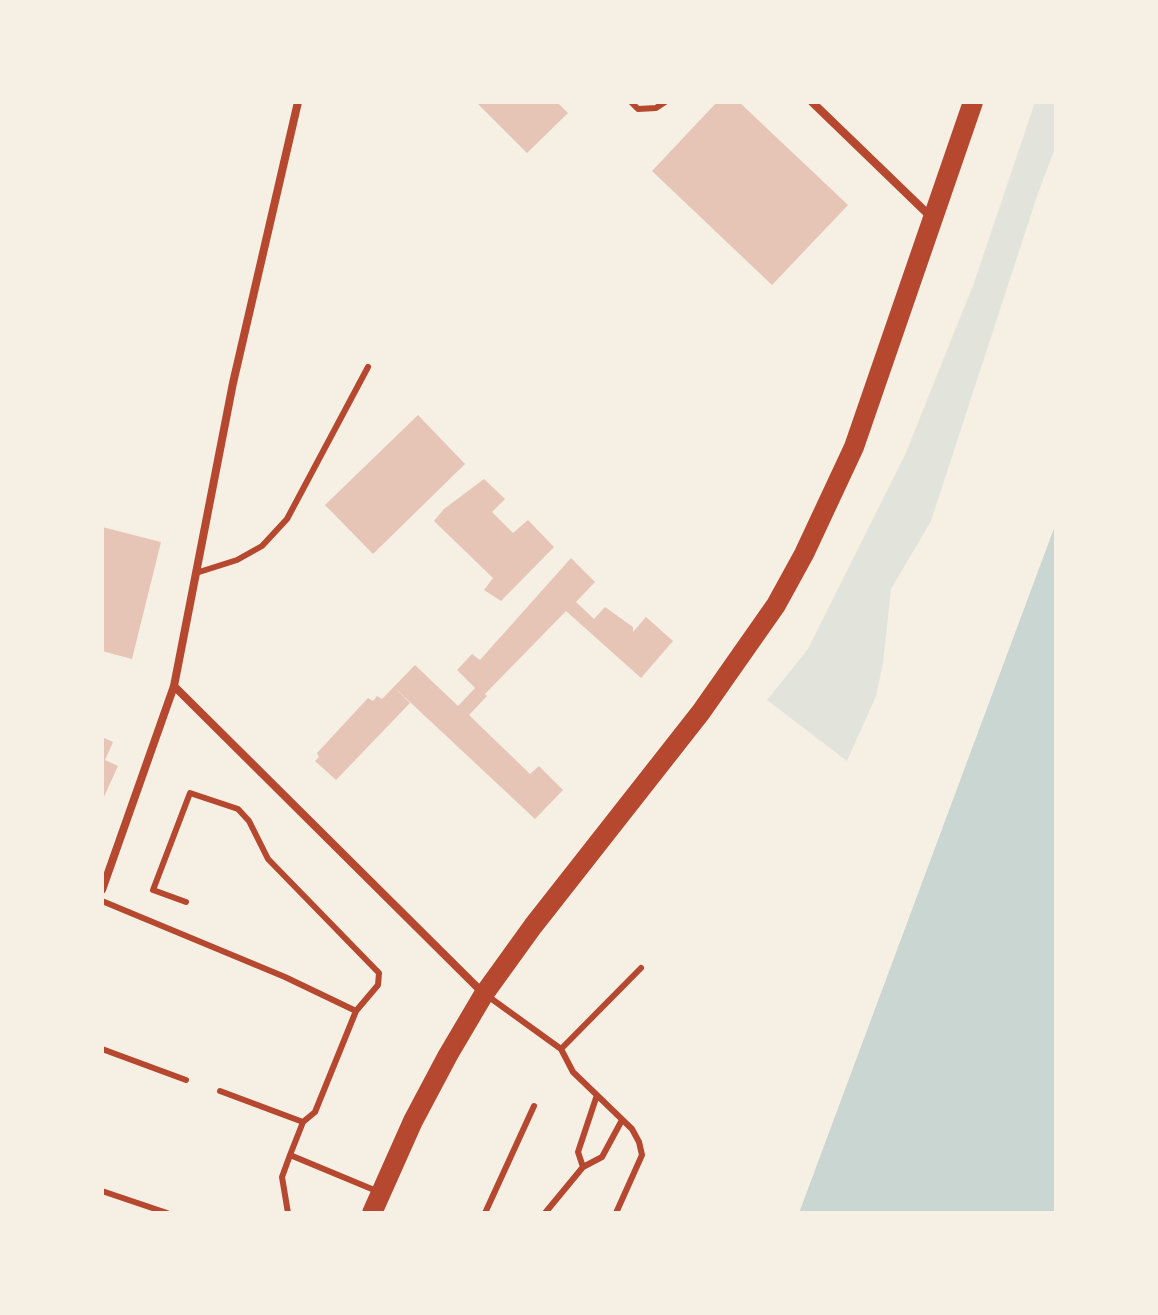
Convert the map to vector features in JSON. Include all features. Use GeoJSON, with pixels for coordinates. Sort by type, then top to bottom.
{"type":"FeatureCollection","features":[{"type":"Feature","properties":{"kind":"main road"},"geometry":{"type":"LineString","coordinates":[[372,1213],[441,1068],[484,994],[533,926],[701,712],[776,605],[825,513],[854,447],[973,102]]}},
{"type":"Feature","properties":{"kind":"street"},"geometry":{"type":"LineString","coordinates":[[102,890],[174,686],[233,383],[298,102]]}},
{"type":"Feature","properties":{"kind":"street"},"geometry":{"type":"LineString","coordinates":[[812,102],[933,219]]}},
{"type":"Feature","properties":{"kind":"street"},"geometry":{"type":"LineString","coordinates":[[174,686],[484,994]]}},
{"type":"Feature","properties":{"kind":"lane"},"geometry":{"type":"LineString","coordinates":[[631,102],[638,109],[656,108],[665,102]]}},
{"type":"Feature","properties":{"kind":"lane"},"geometry":{"type":"LineString","coordinates":[[196,573],[237,560],[262,546],[287,519],[368,367]]}},
{"type":"Feature","properties":{"kind":"lane"},"geometry":{"type":"LineString","coordinates":[[186,902],[153,890],[190,793],[238,809],[249,821],[268,859],[379,973],[378,985],[356,1011],[315,1112],[303,1122],[290,1155],[282,1177],[288,1213]]}},
{"type":"Feature","properties":{"kind":"lane"},"geometry":{"type":"LineString","coordinates":[[102,901],[285,977],[356,1011]]}},
{"type":"Feature","properties":{"kind":"lane"},"geometry":{"type":"LineString","coordinates":[[561,1049],[641,968]]}},
{"type":"Feature","properties":{"kind":"lane"},"geometry":{"type":"LineString","coordinates":[[484,994],[561,1049],[573,1072],[632,1129],[642,1155],[616,1213]]}},
{"type":"Feature","properties":{"kind":"lane"},"geometry":{"type":"LineString","coordinates":[[102,1049],[186,1080]]}},
{"type":"Feature","properties":{"kind":"lane"},"geometry":{"type":"LineString","coordinates":[[220,1091],[303,1122]]}},
{"type":"Feature","properties":{"kind":"lane"},"geometry":{"type":"LineString","coordinates":[[583,1167],[578,1152],[597,1095]]}},
{"type":"Feature","properties":{"kind":"lane"},"geometry":{"type":"LineString","coordinates":[[485,1213],[534,1106]]}},
{"type":"Feature","properties":{"kind":"lane"},"geometry":{"type":"LineString","coordinates":[[545,1213],[583,1167],[602,1157],[622,1120]]}},
{"type":"Feature","properties":{"kind":"lane"},"geometry":{"type":"LineString","coordinates":[[290,1155],[381,1192]]}},
{"type":"Feature","properties":{"kind":"lane"},"geometry":{"type":"LineString","coordinates":[[102,1191],[167,1213]]}},
{"type":"Feature","properties":{"kind":"shaded area"},"geometry":{"type":"Polygon","coordinates":[[[1035,102],[1056,102],[1056,146],[931,521],[891,589],[876,696],[847,761],[767,700],[808,649],[905,455],[974,283],[1035,102]]]}},
{"type":"Feature","properties":{"kind":"shaded area"},"geometry":{"type":"Polygon","coordinates":[[[1056,523],[1056,1213],[799,1213],[1056,523]]]}},
{"type":"Feature","properties":{"kind":"building"},"geometry":{"type":"Polygon","coordinates":[[[476,102],[557,102],[568,113],[527,153],[476,102]]]}},
{"type":"Feature","properties":{"kind":"building"},"geometry":{"type":"Polygon","coordinates":[[[717,102],[739,102],[848,205],[772,285],[652,171],[717,102]]]}},
{"type":"Feature","properties":{"kind":"building"},"geometry":{"type":"Polygon","coordinates":[[[418,415],[465,464],[373,554],[325,505],[418,415]]]}},
{"type":"Feature","properties":{"kind":"building"},"geometry":{"type":"Polygon","coordinates":[[[484,479],[505,499],[492,512],[513,533],[528,520],[554,547],[501,601],[484,590],[493,578],[434,521],[444,509],[484,479]]]}},
{"type":"Feature","properties":{"kind":"building"},"geometry":{"type":"Polygon","coordinates":[[[102,527],[161,542],[132,659],[102,651],[102,527]]]}},
{"type":"Feature","properties":{"kind":"building"},"geometry":{"type":"Polygon","coordinates":[[[571,558],[595,582],[576,602],[594,619],[605,607],[633,627],[633,632],[646,617],[673,641],[641,678],[566,611],[485,694],[487,696],[469,715],[530,774],[539,766],[563,790],[535,819],[395,688],[410,703],[336,780],[315,761],[319,757],[317,753],[368,698],[373,701],[377,696],[382,699],[415,665],[458,706],[475,688],[457,670],[472,654],[480,660],[571,558]]]}},
{"type":"Feature","properties":{"kind":"building"},"geometry":{"type":"Polygon","coordinates":[[[102,737],[113,742],[105,760],[118,766],[102,801],[102,737]]]}}]}
